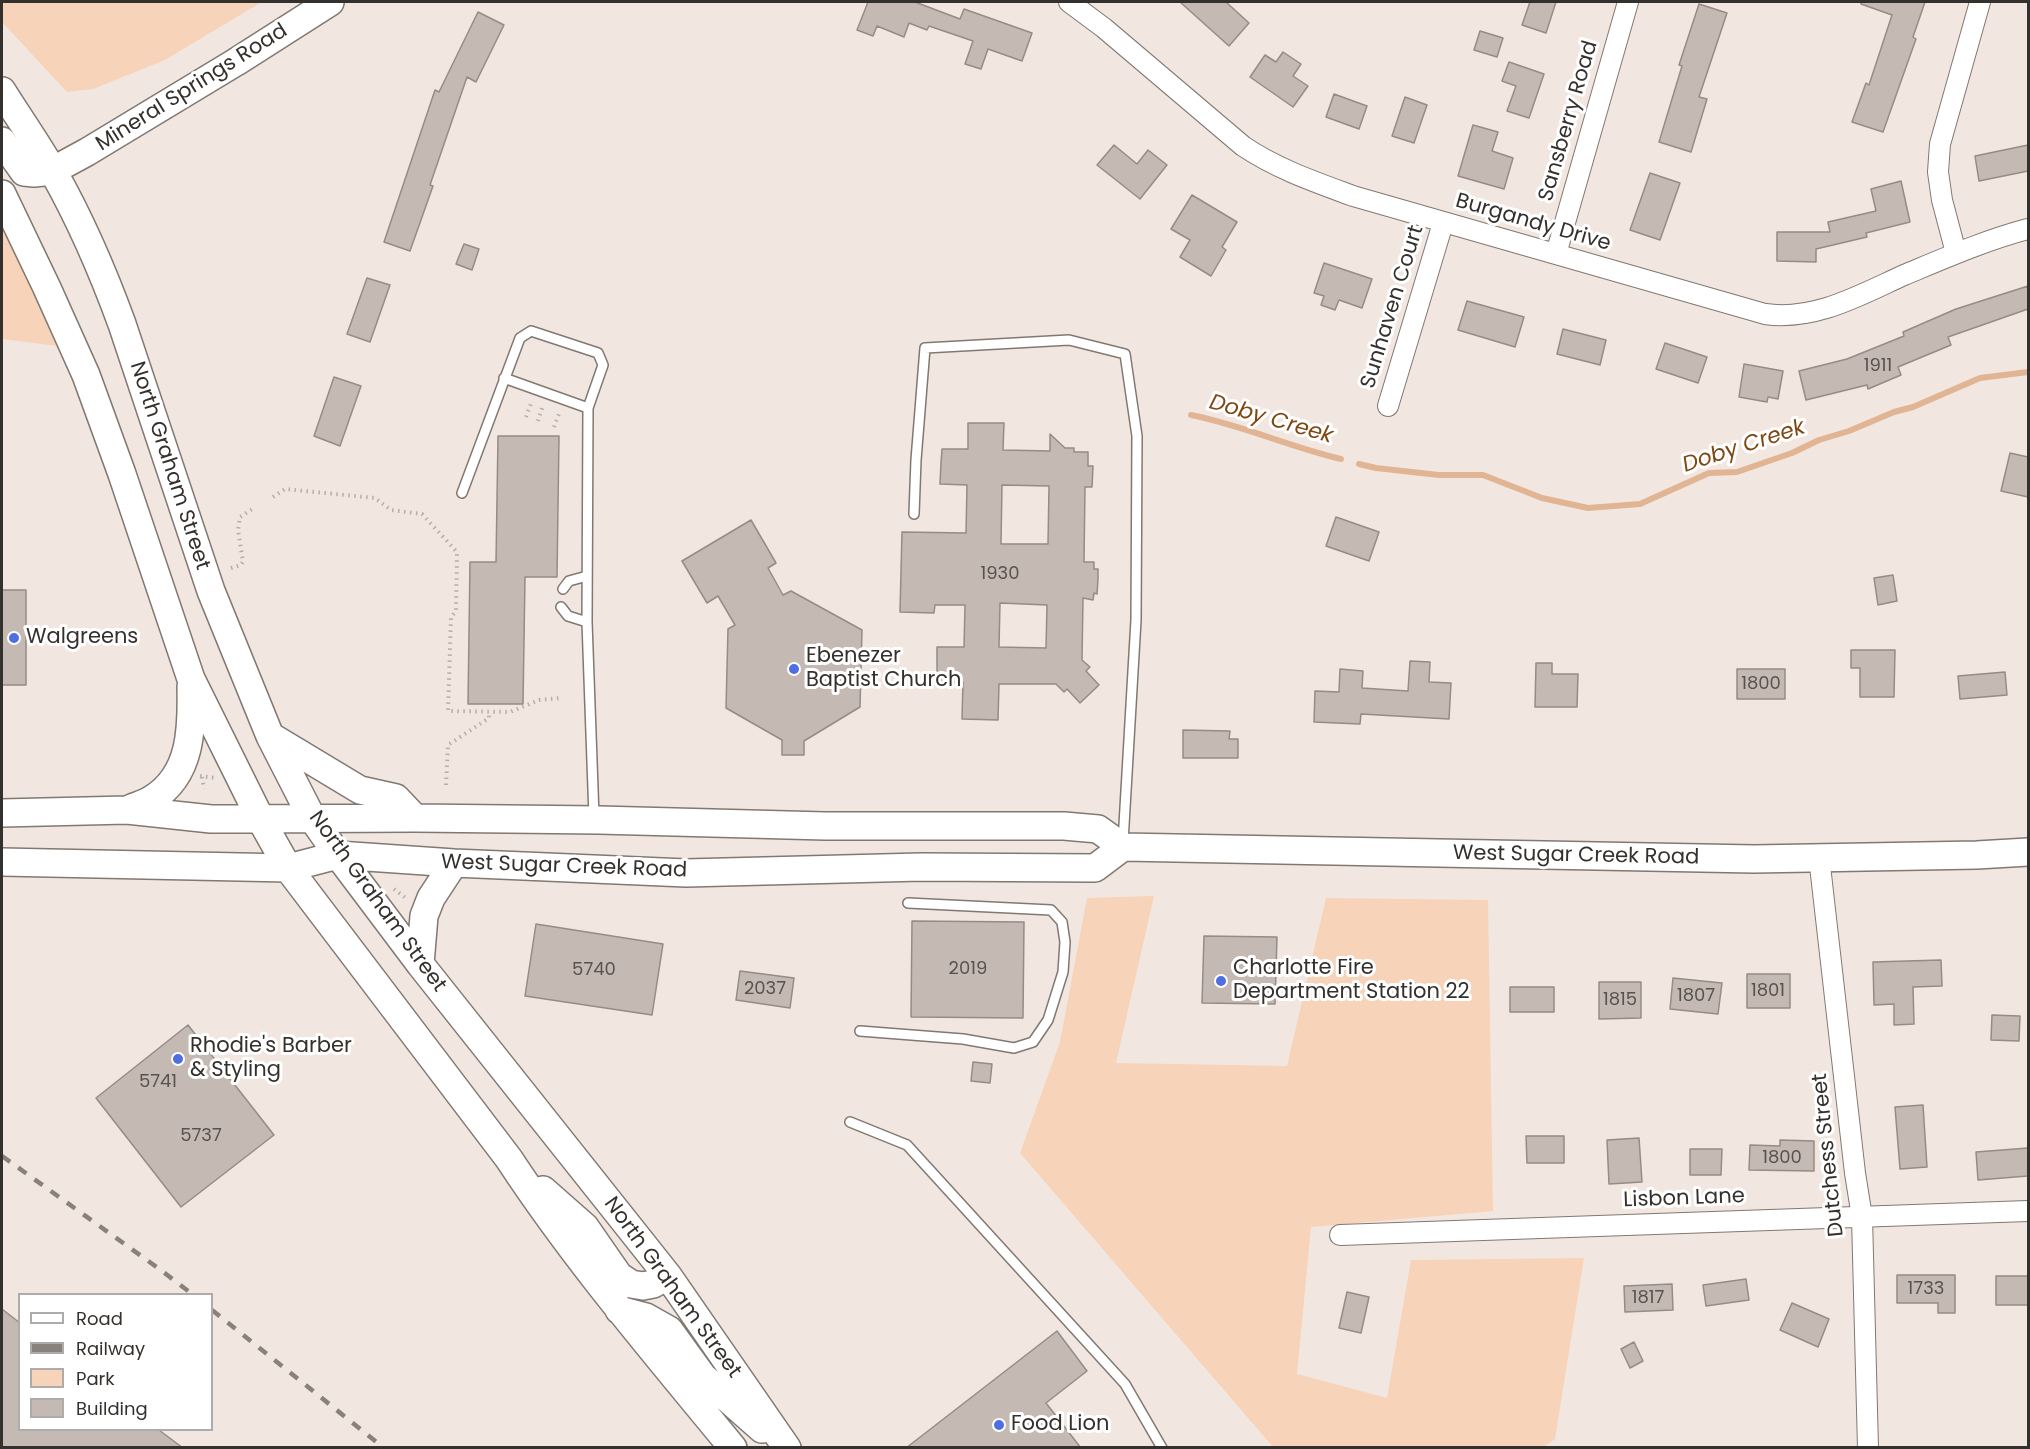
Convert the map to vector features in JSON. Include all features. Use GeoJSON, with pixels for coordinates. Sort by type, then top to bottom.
{"type":"FeatureCollection","features":[{"type":"Feature","properties":{"kind":"main road","name":"Mineral Springs Road"},"geometry":{"type":"LineString","coordinates":[[52,171],[236,62],[330,2]]}},
{"type":"Feature","properties":{"kind":"main road","name":"North Graham Street"},"geometry":{"type":"LineString","coordinates":[[2,91],[52,171],[74,212],[114,302],[211,591],[270,736],[312,818],[420,964],[668,1276],[785,1448]]}},
{"type":"Feature","properties":{"kind":"main road"},"geometry":{"type":"LineString","coordinates":[[2,141],[24,172],[52,171]]}},
{"type":"Feature","properties":{"kind":"main road"},"geometry":{"type":"LineString","coordinates":[[2,194],[86,375],[191,679],[261,820],[288,868],[509,1159],[534,1198],[619,1310],[734,1448]]}},
{"type":"Feature","properties":{"kind":"main road"},"geometry":{"type":"LineString","coordinates":[[127,810],[153,799],[176,777],[185,758],[192,719],[191,679]]}},
{"type":"Feature","properties":{"kind":"main road"},"geometry":{"type":"LineString","coordinates":[[270,736],[360,790],[396,798],[415,818]]}},
{"type":"Feature","properties":{"kind":"main road"},"geometry":{"type":"LineString","coordinates":[[2,813],[127,810],[211,819],[261,820],[415,818],[825,826],[1064,826],[1098,829],[1122,848]]}},
{"type":"Feature","properties":{"kind":"main road"},"geometry":{"type":"LineString","coordinates":[[921,867],[956,855],[1040,849],[1064,826]]}},
{"type":"Feature","properties":{"kind":"main road","name":"West Sugar Creek Road"},"geometry":{"type":"LineString","coordinates":[[2,862],[288,868],[338,855],[454,863],[686,873],[921,867],[1095,868],[1122,848],[1731,858],[1977,855],[2028,852]]}},
{"type":"Feature","properties":{"kind":"main road"},"geometry":{"type":"LineString","coordinates":[[420,964],[424,916],[431,898],[454,863]]}},
{"type":"Feature","properties":{"kind":"main road"},"geometry":{"type":"LineString","coordinates":[[509,1159],[585,1227],[620,1276],[631,1284],[643,1286],[653,1284],[668,1276]]}},
{"type":"Feature","properties":{"kind":"main road"},"geometry":{"type":"LineString","coordinates":[[619,1310],[646,1317],[669,1330],[703,1377],[785,1448]]}},
{"type":"Feature","properties":{"kind":"street","name":"Burgandy Drive"},"geometry":{"type":"LineString","coordinates":[[1069,2],[1104,28],[1218,127],[1262,159],[1306,179],[1353,196],[1443,223],[1766,314],[1791,316],[1828,308],[1956,253],[2028,229]]}},
{"type":"Feature","properties":{"kind":"street","name":"Sansberry Road"},"geometry":{"type":"LineString","coordinates":[[1556,254],[1628,2]]}},
{"type":"Feature","properties":{"kind":"street"},"geometry":{"type":"LineString","coordinates":[[1956,253],[1942,200],[1938,172],[1940,144],[1980,2]]}},
{"type":"Feature","properties":{"kind":"street","name":"Sunhaven Court"},"geometry":{"type":"LineString","coordinates":[[1388,406],[1443,223]]}},
{"type":"Feature","properties":{"kind":"street","name":"Dutchess Street"},"geometry":{"type":"LineString","coordinates":[[1819,858],[1862,1217],[1868,1448]]}},
{"type":"Feature","properties":{"kind":"street","name":"Lisbon Lane"},"geometry":{"type":"LineString","coordinates":[[1340,1235],[2028,1211]]}},
{"type":"Feature","properties":{"kind":"lane"},"geometry":{"type":"LineString","coordinates":[[462,493],[520,338],[531,332],[598,353],[603,365],[588,408],[587,622],[594,820]]}},
{"type":"Feature","properties":{"kind":"lane"},"geometry":{"type":"LineString","coordinates":[[914,514],[925,348],[1069,340],[1125,354],[1137,436],[1136,620],[1122,848]]}},
{"type":"Feature","properties":{"kind":"lane"},"geometry":{"type":"LineString","coordinates":[[504,378],[588,408]]}},
{"type":"Feature","properties":{"kind":"lane"},"geometry":{"type":"LineString","coordinates":[[563,589],[569,581],[587,576]]}},
{"type":"Feature","properties":{"kind":"lane"},"geometry":{"type":"LineString","coordinates":[[561,607],[568,616],[587,622]]}},
{"type":"Feature","properties":{"kind":"lane"},"geometry":{"type":"LineString","coordinates":[[860,1031],[963,1039],[1014,1048],[1033,1042],[1048,1020],[1063,972],[1065,942],[1062,922],[1051,910],[908,903]]}},
{"type":"Feature","properties":{"kind":"lane"},"geometry":{"type":"LineString","coordinates":[[850,1122],[907,1145],[1125,1384],[1162,1448]]}},
{"type":"Feature","properties":{"kind":"path"},"geometry":{"type":"LineString","coordinates":[[273,497],[285,489],[375,498],[391,510],[422,514],[457,552],[456,611],[451,617],[448,711],[515,711],[539,700],[560,698]]}},
{"type":"Feature","properties":{"kind":"path"},"geometry":{"type":"LineString","coordinates":[[231,568],[243,562],[238,530],[240,517],[254,508]]}},
{"type":"Feature","properties":{"kind":"path"},"geometry":{"type":"LineString","coordinates":[[446,785],[448,745],[489,718],[489,712]]}},
{"type":"Feature","properties":{"kind":"path"},"geometry":{"type":"LineString","coordinates":[[196,774],[202,777],[219,778]]}},
{"type":"Feature","properties":{"kind":"path"},"geometry":{"type":"LineString","coordinates":[[202,777],[204,789]]}},
{"type":"Feature","properties":{"kind":"green space"},"geometry":{"type":"Polygon","coordinates":[[[2,2],[262,2],[165,60],[93,89],[67,92],[2,22],[2,2]]]}},
{"type":"Feature","properties":{"kind":"green space"},"geometry":{"type":"Polygon","coordinates":[[[2,225],[5,231],[58,346],[2,339],[2,225]]]}},
{"type":"Feature","properties":{"kind":"green space"},"geometry":{"type":"Polygon","coordinates":[[[1154,896],[1116,1063],[1287,1066],[1326,898],[1488,900],[1493,1211],[1311,1227],[1297,1374],[1387,1398],[1411,1260],[1584,1258],[1555,1439],[1542,1448],[1273,1447],[1020,1153],[1060,1042],[1087,898],[1154,896]]]}},
{"type":"Feature","properties":{"kind":"building"},"geometry":{"type":"Polygon","coordinates":[[[868,2],[915,2],[960,19],[964,9],[1032,33],[1022,61],[988,49],[981,69],[965,64],[973,41],[929,26],[927,30],[909,23],[904,37],[877,26],[873,36],[857,30],[868,2]]]}},
{"type":"Feature","properties":{"kind":"building"},"geometry":{"type":"Polygon","coordinates":[[[1180,2],[1226,2],[1249,23],[1229,46],[1180,2]]]}},
{"type":"Feature","properties":{"kind":"building"},"geometry":{"type":"Polygon","coordinates":[[[1530,2],[1556,2],[1546,33],[1522,25],[1530,2]]]}},
{"type":"Feature","properties":{"kind":"building"},"geometry":{"type":"Polygon","coordinates":[[[1861,2],[1925,2],[1913,37],[1916,39],[1883,132],[1852,122],[1866,83],[1869,85],[1892,15],[1861,4],[1861,2]]]}},
{"type":"Feature","properties":{"kind":"building"},"geometry":{"type":"Polygon","coordinates":[[[1699,4],[1727,13],[1699,97],[1707,99],[1691,152],[1659,142],[1682,66],[1679,65],[1699,4]]]}},
{"type":"Feature","properties":{"kind":"building"},"geometry":{"type":"Polygon","coordinates":[[[478,12],[504,25],[476,82],[467,77],[410,251],[384,242],[435,90],[439,92],[478,12]]]}},
{"type":"Feature","properties":{"kind":"building"},"geometry":{"type":"Polygon","coordinates":[[[1480,31],[1503,38],[1497,57],[1474,50],[1480,31]]]}},
{"type":"Feature","properties":{"kind":"building"},"geometry":{"type":"Polygon","coordinates":[[[1283,52],[1301,64],[1293,76],[1308,86],[1293,107],[1250,77],[1265,55],[1276,62],[1283,52]]]}},
{"type":"Feature","properties":{"kind":"building"},"geometry":{"type":"Polygon","coordinates":[[[1509,62],[1544,74],[1529,118],[1507,111],[1516,86],[1502,81],[1509,62]]]}},
{"type":"Feature","properties":{"kind":"building"},"geometry":{"type":"Polygon","coordinates":[[[1334,94],[1367,106],[1359,129],[1326,117],[1334,94]]]}},
{"type":"Feature","properties":{"kind":"building"},"geometry":{"type":"Polygon","coordinates":[[[1405,97],[1427,105],[1414,143],[1392,136],[1405,97]]]}},
{"type":"Feature","properties":{"kind":"building"},"geometry":{"type":"Polygon","coordinates":[[[1473,125],[1498,132],[1492,151],[1513,158],[1504,189],[1458,176],[1473,125]]]}},
{"type":"Feature","properties":{"kind":"building"},"geometry":{"type":"Polygon","coordinates":[[[1114,145],[1137,164],[1148,150],[1167,165],[1140,199],[1097,165],[1114,145]]]}},
{"type":"Feature","properties":{"kind":"building"},"geometry":{"type":"Polygon","coordinates":[[[2028,145],[2028,171],[1979,181],[1975,156],[2028,145]]]}},
{"type":"Feature","properties":{"kind":"building"},"geometry":{"type":"Polygon","coordinates":[[[1650,173],[1680,183],[1660,240],[1630,230],[1650,173]]]}},
{"type":"Feature","properties":{"kind":"building"},"geometry":{"type":"Polygon","coordinates":[[[1901,181],[1910,222],[1866,233],[1867,237],[1816,249],[1816,262],[1777,261],[1777,232],[1830,232],[1828,222],[1876,211],[1871,189],[1901,181]]]}},
{"type":"Feature","properties":{"kind":"building"},"geometry":{"type":"Polygon","coordinates":[[[1192,195],[1237,222],[1222,247],[1226,250],[1211,276],[1180,257],[1190,240],[1171,229],[1192,195]]]}},
{"type":"Feature","properties":{"kind":"building"},"geometry":{"type":"Polygon","coordinates":[[[464,244],[479,249],[472,270],[456,264],[464,244]]]}},
{"type":"Feature","properties":{"kind":"building"},"geometry":{"type":"Polygon","coordinates":[[[1324,263],[1372,279],[1362,308],[1339,300],[1335,310],[1321,305],[1324,296],[1314,293],[1324,263]]]}},
{"type":"Feature","properties":{"kind":"building"},"geometry":{"type":"Polygon","coordinates":[[[367,278],[390,285],[370,342],[347,334],[367,278]]]}},
{"type":"Feature","properties":{"kind":"building"},"geometry":{"type":"Polygon","coordinates":[[[2028,286],[2028,309],[1948,337],[1951,345],[1898,367],[1901,375],[1868,389],[1867,385],[1806,400],[1799,371],[1847,359],[1904,336],[1903,332],[1956,309],[2028,286]]]}},
{"type":"Feature","properties":{"kind":"building"},"geometry":{"type":"Polygon","coordinates":[[[1467,301],[1524,317],[1515,347],[1458,330],[1467,301]]]}},
{"type":"Feature","properties":{"kind":"building"},"geometry":{"type":"Polygon","coordinates":[[[1563,329],[1606,340],[1600,365],[1557,354],[1563,329]]]}},
{"type":"Feature","properties":{"kind":"building"},"geometry":{"type":"Polygon","coordinates":[[[1665,343],[1707,357],[1698,383],[1656,369],[1665,343]]]}},
{"type":"Feature","properties":{"kind":"building"},"geometry":{"type":"Polygon","coordinates":[[[1744,364],[1783,371],[1778,399],[1768,397],[1767,402],[1739,397],[1744,364]]]}},
{"type":"Feature","properties":{"kind":"building"},"geometry":{"type":"Polygon","coordinates":[[[334,377],[361,386],[340,446],[314,436],[334,377]]]}},
{"type":"Feature","properties":{"kind":"building"},"geometry":{"type":"Polygon","coordinates":[[[968,423],[1004,423],[1003,450],[1050,451],[1050,434],[1065,448],[1074,448],[1074,452],[1088,452],[1088,466],[1093,466],[1092,487],[1085,487],[1084,562],[1094,562],[1094,569],[1098,569],[1098,579],[1097,594],[1094,593],[1093,600],[1083,598],[1082,660],[1090,667],[1086,671],[1099,685],[1080,703],[1067,689],[1064,692],[1056,684],[999,684],[998,720],[962,719],[963,682],[937,682],[937,647],[964,647],[965,605],[935,605],[934,613],[900,612],[902,532],[966,533],[967,485],[940,484],[942,449],[968,449],[968,423]],[[1002,485],[1001,544],[1048,544],[1049,486],[1002,485]],[[1000,603],[999,647],[1046,648],[1047,605],[1000,603]]]}},
{"type":"Feature","properties":{"kind":"building"},"geometry":{"type":"Polygon","coordinates":[[[498,436],[559,436],[557,577],[525,577],[523,704],[468,704],[470,562],[496,562],[498,436]]]}},
{"type":"Feature","properties":{"kind":"building"},"geometry":{"type":"Polygon","coordinates":[[[2010,453],[2028,457],[2028,497],[2001,491],[2010,453]]]}},
{"type":"Feature","properties":{"kind":"building"},"geometry":{"type":"Polygon","coordinates":[[[1336,517],[1379,532],[1369,561],[1326,546],[1336,517]]]}},
{"type":"Feature","properties":{"kind":"building","name":"Ebenezer Baptist Church"},"geometry":{"type":"Polygon","coordinates":[[[751,520],[776,563],[768,568],[783,595],[791,591],[862,630],[860,707],[804,741],[804,755],[782,755],[782,740],[726,708],[728,629],[735,625],[718,596],[707,603],[682,561],[751,520]]]}},
{"type":"Feature","properties":{"kind":"building"},"geometry":{"type":"Polygon","coordinates":[[[1893,575],[1897,601],[1878,605],[1874,578],[1893,575]]]}},
{"type":"Feature","properties":{"kind":"building","name":"Walgreens"},"geometry":{"type":"Polygon","coordinates":[[[2,590],[26,590],[26,685],[2,685],[2,590]]]}},
{"type":"Feature","properties":{"kind":"building"},"geometry":{"type":"Polygon","coordinates":[[[1851,650],[1895,650],[1894,697],[1860,697],[1860,668],[1851,668],[1851,650]]]}},
{"type":"Feature","properties":{"kind":"building"},"geometry":{"type":"Polygon","coordinates":[[[1410,661],[1430,662],[1429,682],[1451,683],[1449,719],[1361,714],[1360,724],[1314,722],[1315,691],[1339,692],[1340,669],[1363,671],[1362,688],[1408,691],[1410,661]]]}},
{"type":"Feature","properties":{"kind":"building"},"geometry":{"type":"Polygon","coordinates":[[[1536,663],[1552,663],[1552,674],[1578,674],[1577,707],[1535,707],[1536,663]]]}},
{"type":"Feature","properties":{"kind":"building"},"geometry":{"type":"Polygon","coordinates":[[[1737,669],[1785,669],[1785,699],[1737,699],[1737,669]]]}},
{"type":"Feature","properties":{"kind":"building"},"geometry":{"type":"Polygon","coordinates":[[[2005,672],[2007,695],[1960,699],[1958,676],[2005,672]]]}},
{"type":"Feature","properties":{"kind":"building"},"geometry":{"type":"Polygon","coordinates":[[[1183,730],[1230,731],[1229,739],[1238,739],[1238,758],[1183,758],[1183,730]]]}},
{"type":"Feature","properties":{"kind":"building"},"geometry":{"type":"Polygon","coordinates":[[[912,921],[1024,922],[1023,1018],[911,1017],[912,921]]]}},
{"type":"Feature","properties":{"kind":"building"},"geometry":{"type":"Polygon","coordinates":[[[536,924],[663,944],[652,1015],[525,996],[536,924]]]}},
{"type":"Feature","properties":{"kind":"building"},"geometry":{"type":"Polygon","coordinates":[[[1204,936],[1277,937],[1275,1004],[1202,1003],[1204,936]]]}},
{"type":"Feature","properties":{"kind":"building"},"geometry":{"type":"Polygon","coordinates":[[[1941,960],[1942,986],[1913,987],[1914,1024],[1894,1025],[1894,1004],[1874,1005],[1873,962],[1941,960]]]}},
{"type":"Feature","properties":{"kind":"building"},"geometry":{"type":"Polygon","coordinates":[[[740,971],[794,978],[790,1008],[736,1000],[740,971]]]}},
{"type":"Feature","properties":{"kind":"building"},"geometry":{"type":"Polygon","coordinates":[[[1747,974],[1790,974],[1790,1008],[1747,1008],[1747,974]]]}},
{"type":"Feature","properties":{"kind":"building"},"geometry":{"type":"Polygon","coordinates":[[[1673,978],[1722,983],[1718,1014],[1670,1009],[1673,978]]]}},
{"type":"Feature","properties":{"kind":"building"},"geometry":{"type":"Polygon","coordinates":[[[1599,982],[1641,982],[1641,1018],[1599,1019],[1599,982]]]}},
{"type":"Feature","properties":{"kind":"building"},"geometry":{"type":"Polygon","coordinates":[[[1510,987],[1554,987],[1554,1012],[1510,1012],[1510,987]]]}},
{"type":"Feature","properties":{"kind":"building"},"geometry":{"type":"Polygon","coordinates":[[[1992,1015],[2020,1016],[2019,1041],[1991,1040],[1992,1015]]]}},
{"type":"Feature","properties":{"kind":"building"},"geometry":{"type":"Polygon","coordinates":[[[188,1025],[274,1135],[181,1207],[96,1098],[188,1025]]]}},
{"type":"Feature","properties":{"kind":"building"},"geometry":{"type":"Polygon","coordinates":[[[973,1062],[992,1064],[990,1083],[971,1081],[973,1062]]]}},
{"type":"Feature","properties":{"kind":"building"},"geometry":{"type":"Polygon","coordinates":[[[1923,1105],[1927,1167],[1900,1169],[1895,1107],[1923,1105]]]}},
{"type":"Feature","properties":{"kind":"building"},"geometry":{"type":"Polygon","coordinates":[[[1526,1136],[1564,1136],[1564,1163],[1527,1163],[1526,1136]]]}},
{"type":"Feature","properties":{"kind":"building"},"geometry":{"type":"Polygon","coordinates":[[[1639,1138],[1642,1182],[1609,1184],[1607,1140],[1639,1138]]]}},
{"type":"Feature","properties":{"kind":"building"},"geometry":{"type":"Polygon","coordinates":[[[1780,1140],[1814,1141],[1814,1171],[1749,1170],[1750,1145],[1780,1146],[1780,1140]]]}},
{"type":"Feature","properties":{"kind":"building"},"geometry":{"type":"Polygon","coordinates":[[[2028,1148],[2028,1176],[1978,1180],[1976,1152],[2028,1148]]]}},
{"type":"Feature","properties":{"kind":"building"},"geometry":{"type":"Polygon","coordinates":[[[1690,1149],[1722,1149],[1721,1175],[1690,1175],[1690,1149]]]}},
{"type":"Feature","properties":{"kind":"building"},"geometry":{"type":"Polygon","coordinates":[[[1897,1275],[1955,1275],[1955,1313],[1938,1313],[1938,1303],[1897,1303],[1897,1275]]]}},
{"type":"Feature","properties":{"kind":"building"},"geometry":{"type":"Polygon","coordinates":[[[1996,1276],[2028,1276],[2028,1305],[1996,1305],[1996,1276]]]}},
{"type":"Feature","properties":{"kind":"building"},"geometry":{"type":"Polygon","coordinates":[[[1746,1279],[1749,1300],[1706,1306],[1703,1285],[1746,1279]]]}},
{"type":"Feature","properties":{"kind":"building"},"geometry":{"type":"Polygon","coordinates":[[[1672,1284],[1673,1310],[1625,1312],[1624,1286],[1672,1284]]]}},
{"type":"Feature","properties":{"kind":"building"},"geometry":{"type":"Polygon","coordinates":[[[1347,1292],[1369,1297],[1361,1333],[1339,1328],[1347,1292]]]}},
{"type":"Feature","properties":{"kind":"building"},"geometry":{"type":"Polygon","coordinates":[[[1792,1303],[1829,1319],[1818,1347],[1780,1330],[1792,1303]]]}},
{"type":"Feature","properties":{"kind":"building"},"geometry":{"type":"Polygon","coordinates":[[[2,1309],[18,1321],[18,1431],[160,1431],[183,1448],[2,1448],[2,1309]]]}},
{"type":"Feature","properties":{"kind":"building","name":"Food Lion"},"geometry":{"type":"Polygon","coordinates":[[[1057,1331],[1087,1371],[1046,1403],[1081,1448],[906,1448],[1057,1331]]]}},
{"type":"Feature","properties":{"kind":"building"},"geometry":{"type":"Polygon","coordinates":[[[1634,1342],[1643,1361],[1630,1368],[1621,1349],[1634,1342]]]}},
{"type":"Feature","properties":{"kind":"waterway","name":"Doby Creek"},"geometry":{"type":"LineString","coordinates":[[1359,464],[1439,475],[1483,475],[1542,498],[1588,508],[1640,504],[1709,473],[1737,472],[1792,453],[1819,440],[1913,407],[1980,378],[2028,372]]}},
{"type":"Feature","properties":{"kind":"waterway","name":"Doby Creek"},"geometry":{"type":"LineString","coordinates":[[1191,415],[1229,424],[1341,459]]}},
{"type":"Feature","properties":{"kind":"railway"},"geometry":{"type":"LineString","coordinates":[[2,1156],[191,1293]]}},
{"type":"Feature","properties":{"kind":"railway"},"geometry":{"type":"LineString","coordinates":[[213,1311],[384,1448]]}},
{"type":"Feature","properties":{"kind":"place","name":"Walgreens"},"geometry":{"type":"Point","coordinates":[14,638]}},
{"type":"Feature","properties":{"kind":"place","name":"Ebenezer Baptist Church"},"geometry":{"type":"Point","coordinates":[794,669]}},
{"type":"Feature","properties":{"kind":"place","name":"Charlotte Fire Department Station 22"},"geometry":{"type":"Point","coordinates":[1221,981]}},
{"type":"Feature","properties":{"kind":"place","name":"Rhodie's Barber & Styling"},"geometry":{"type":"Point","coordinates":[178,1059]}},
{"type":"Feature","properties":{"kind":"place","name":"Food Lion"},"geometry":{"type":"Point","coordinates":[999,1425]}}]}
